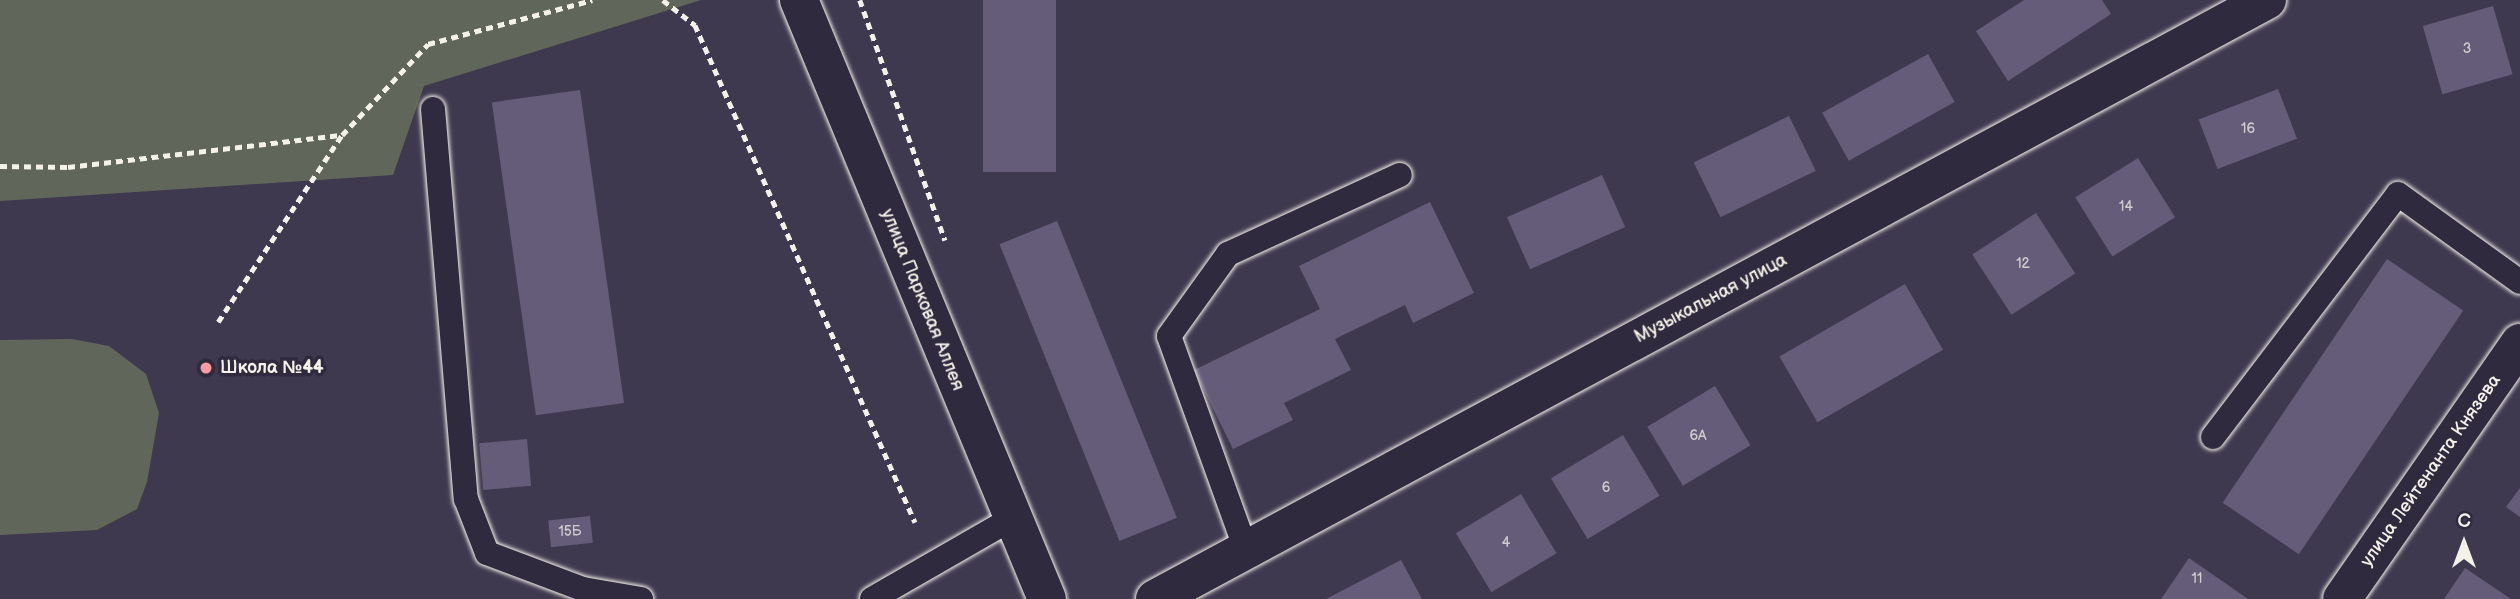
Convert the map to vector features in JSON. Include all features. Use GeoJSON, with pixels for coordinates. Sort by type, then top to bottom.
{"type":"FeatureCollection","features":[{"type":"Feature","properties":{"kind":"street","name":"улица Парковая Аллея"},"geometry":{"type":"LineString","coordinates":[[799,0],[1011,519],[1048,599]]}},
{"type":"Feature","properties":{"kind":"street","name":"Музыкальная улица"},"geometry":{"type":"LineString","coordinates":[[1155,599],[2267,0]]}},
{"type":"Feature","properties":{"kind":"street","name":"улица Лейтенанта Князева"},"geometry":{"type":"LineString","coordinates":[[2342,599],[2520,343]]}},
{"type":"Feature","properties":{"kind":"lane"},"geometry":{"type":"LineString","coordinates":[[433,109],[466,499],[487,553],[583,589],[641,599]]}},
{"type":"Feature","properties":{"kind":"lane"},"geometry":{"type":"LineString","coordinates":[[1246,550],[1169,336],[1228,254],[1400,175]]}},
{"type":"Feature","properties":{"kind":"lane"},"geometry":{"type":"LineString","coordinates":[[2213,437],[2399,194],[2520,282]]}},
{"type":"Feature","properties":{"kind":"lane"},"geometry":{"type":"LineString","coordinates":[[872,599],[1011,519]]}},
{"type":"Feature","properties":{"kind":"path"},"geometry":{"type":"LineString","coordinates":[[218,322],[342,135],[428,44],[592,0]]}},
{"type":"Feature","properties":{"kind":"path"},"geometry":{"type":"LineString","coordinates":[[663,0],[695,25],[915,522]]}},
{"type":"Feature","properties":{"kind":"path"},"geometry":{"type":"LineString","coordinates":[[0,166],[68,167],[342,135]]}},
{"type":"Feature","properties":{"kind":"green space"},"geometry":{"type":"Polygon","coordinates":[[[0,0],[701,0],[424,86],[393,175],[0,201],[0,0]]]}},
{"type":"Feature","properties":{"kind":"green space"},"geometry":{"type":"Polygon","coordinates":[[[72,339],[109,346],[146,374],[159,413],[147,482],[137,509],[97,530],[0,535],[0,340],[72,339]]]}},
{"type":"Feature","properties":{"kind":"building"},"geometry":{"type":"Polygon","coordinates":[[[983,0],[1056,0],[1056,172],[983,172],[983,0]]]}},
{"type":"Feature","properties":{"kind":"building"},"geometry":{"type":"Polygon","coordinates":[[[2024,0],[2102,0],[2111,14],[2008,81],[1976,31],[2024,0]]]}},
{"type":"Feature","properties":{"kind":"building"},"geometry":{"type":"Polygon","coordinates":[[[2493,6],[2513,74],[2442,94],[2423,26],[2493,6]]]}},
{"type":"Feature","properties":{"kind":"building"},"geometry":{"type":"Polygon","coordinates":[[[1928,54],[1955,102],[1849,161],[1822,113],[1928,54]]]}},
{"type":"Feature","properties":{"kind":"building"},"geometry":{"type":"Polygon","coordinates":[[[2278,89],[2297,138],[2218,169],[2199,119],[2278,89]]]}},
{"type":"Feature","properties":{"kind":"building"},"geometry":{"type":"Polygon","coordinates":[[[580,90],[624,403],[536,415],[492,102],[580,90]]]}},
{"type":"Feature","properties":{"kind":"building"},"geometry":{"type":"Polygon","coordinates":[[[1789,116],[1816,171],[1720,217],[1694,162],[1789,116]]]}},
{"type":"Feature","properties":{"kind":"building"},"geometry":{"type":"Polygon","coordinates":[[[2138,158],[2175,217],[2112,257],[2075,197],[2138,158]]]}},
{"type":"Feature","properties":{"kind":"building"},"geometry":{"type":"Polygon","coordinates":[[[1602,175],[1625,227],[1530,269],[1507,217],[1602,175]]]}},
{"type":"Feature","properties":{"kind":"building"},"geometry":{"type":"Polygon","coordinates":[[[1430,202],[1474,293],[1413,323],[1405,305],[1335,339],[1351,370],[1284,403],[1293,420],[1233,449],[1194,370],[1320,309],[1299,266],[1430,202]]]}},
{"type":"Feature","properties":{"kind":"building"},"geometry":{"type":"Polygon","coordinates":[[[2036,213],[2075,273],[2011,315],[1972,254],[2036,213]]]}},
{"type":"Feature","properties":{"kind":"building"},"geometry":{"type":"Polygon","coordinates":[[[1057,221],[1177,518],[1119,541],[1000,244],[1057,221]]]}},
{"type":"Feature","properties":{"kind":"building"},"geometry":{"type":"Polygon","coordinates":[[[2387,259],[2463,310],[2299,554],[2223,503],[2387,259]]]}},
{"type":"Feature","properties":{"kind":"building"},"geometry":{"type":"Polygon","coordinates":[[[1905,284],[1943,350],[1817,422],[1779,356],[1905,284]]]}},
{"type":"Feature","properties":{"kind":"building"},"geometry":{"type":"Polygon","coordinates":[[[1715,386],[1751,445],[1683,486],[1647,427],[1715,386]]]}},
{"type":"Feature","properties":{"kind":"building"},"geometry":{"type":"Polygon","coordinates":[[[1623,435],[1660,496],[1588,539],[1551,478],[1623,435]]]}},
{"type":"Feature","properties":{"kind":"building"},"geometry":{"type":"Polygon","coordinates":[[[527,439],[531,486],[483,490],[479,443],[527,439]]]}},
{"type":"Feature","properties":{"kind":"building"},"geometry":{"type":"Polygon","coordinates":[[[2520,488],[2520,517],[2506,507],[2520,488]]]}},
{"type":"Feature","properties":{"kind":"building"},"geometry":{"type":"Polygon","coordinates":[[[1521,494],[1557,553],[1491,592],[1456,533],[1521,494]]]}},
{"type":"Feature","properties":{"kind":"building"},"geometry":{"type":"Polygon","coordinates":[[[590,516],[593,543],[551,547],[548,520],[590,516]]]}},
{"type":"Feature","properties":{"kind":"building"},"geometry":{"type":"Polygon","coordinates":[[[2189,558],[2248,599],[2161,599],[2189,558]]]}},
{"type":"Feature","properties":{"kind":"building"},"geometry":{"type":"Polygon","coordinates":[[[1401,560],[1422,599],[1326,599],[1401,560]]]}},
{"type":"Feature","properties":{"kind":"building"},"geometry":{"type":"Polygon","coordinates":[[[2465,568],[2511,599],[2444,599],[2465,568]]]}},
{"type":"Feature","properties":{"kind":"place","name":"Школа №44"},"geometry":{"type":"Point","coordinates":[206,368]}}]}
